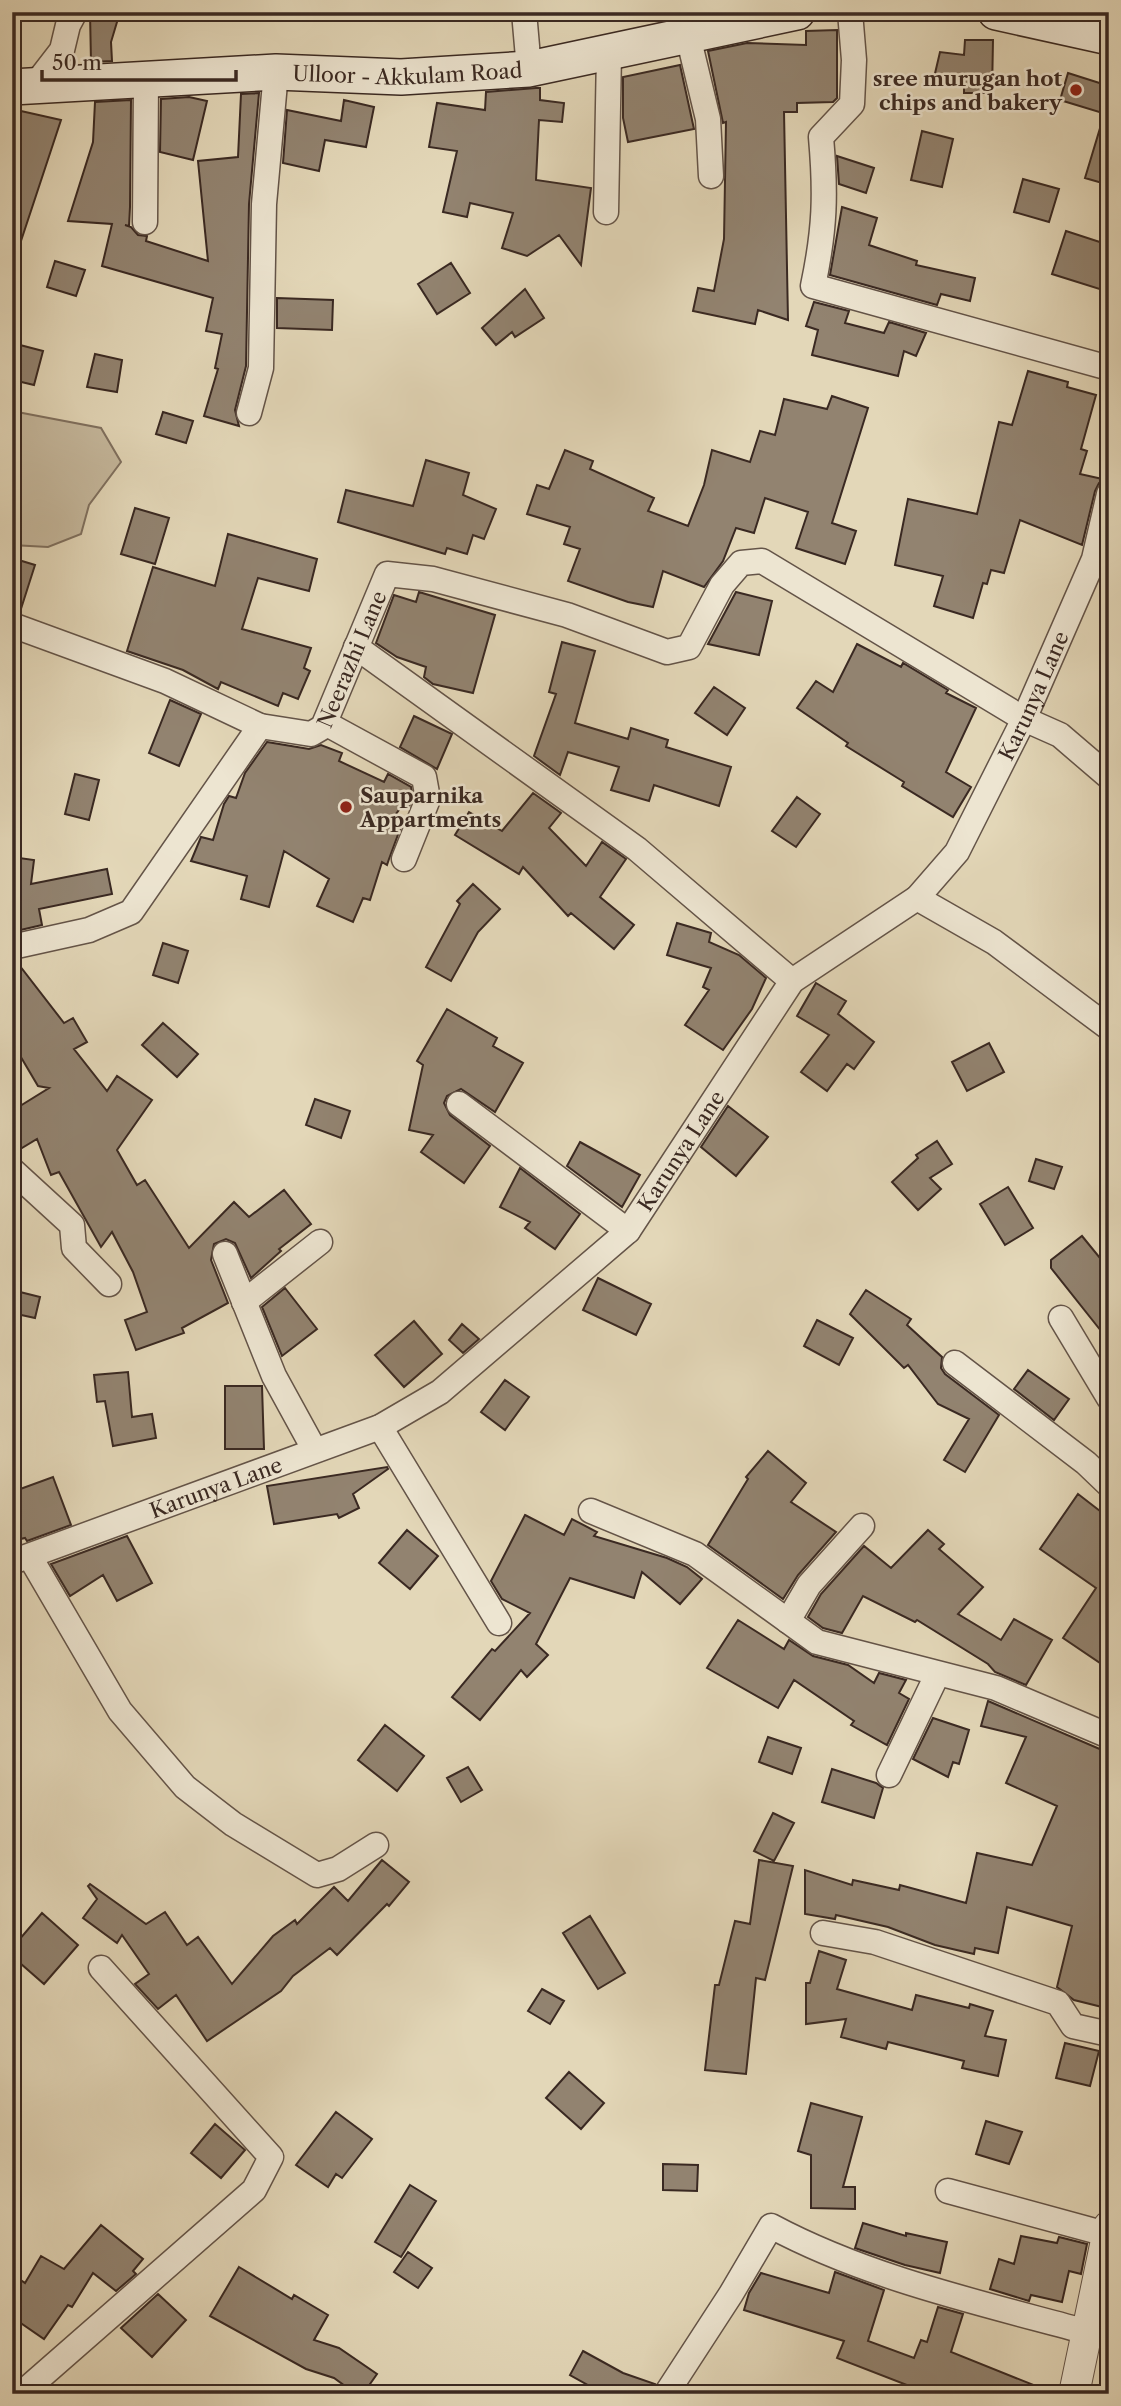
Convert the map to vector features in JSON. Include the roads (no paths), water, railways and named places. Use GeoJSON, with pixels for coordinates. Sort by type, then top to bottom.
{"type":"FeatureCollection","features":[{"type":"Feature","properties":{"kind":"main road","name":"Ulloor - Akkulam Road"},"geometry":{"type":"LineString","coordinates":[[24,86],[276,72],[401,76],[529,69],[797,12]]}},
{"type":"Feature","properties":{"kind":"main road"},"geometry":{"type":"LineString","coordinates":[[996,12],[1109,37]]}},
{"type":"Feature","properties":{"kind":"street"},"geometry":{"type":"LineString","coordinates":[[24,86],[62,50],[68,25],[75,12]]}},
{"type":"Feature","properties":{"kind":"street"},"geometry":{"type":"LineString","coordinates":[[524,12],[529,69]]}},
{"type":"Feature","properties":{"kind":"street"},"geometry":{"type":"LineString","coordinates":[[850,12],[854,60],[852,104],[821,136],[825,190],[824,232],[813,286],[1109,368]]}},
{"type":"Feature","properties":{"kind":"street"},"geometry":{"type":"LineString","coordinates":[[688,36],[708,119],[711,176]]}},
{"type":"Feature","properties":{"kind":"street"},"geometry":{"type":"LineString","coordinates":[[607,212],[609,53]]}},
{"type":"Feature","properties":{"kind":"street"},"geometry":{"type":"LineString","coordinates":[[249,413],[261,368],[264,204],[276,72]]}},
{"type":"Feature","properties":{"kind":"street"},"geometry":{"type":"LineString","coordinates":[[145,222],[146,80]]}},
{"type":"Feature","properties":{"kind":"street","name":"Karunya Lane"},"geometry":{"type":"LineString","coordinates":[[21,1560],[314,1449],[380,1427],[440,1392],[628,1231],[792,981],[917,898],[957,852],[1024,719],[1094,559],[1109,494]]}},
{"type":"Feature","properties":{"kind":"street","name":"Neerazhi Lane"},"geometry":{"type":"LineString","coordinates":[[12,625],[165,681],[260,726],[311,734],[326,723],[387,574],[402,573],[600,624],[667,652],[689,647],[722,585],[741,564],[762,561],[1024,719]]}},
{"type":"Feature","properties":{"kind":"street"},"geometry":{"type":"LineString","coordinates":[[356,647],[637,849],[792,981]]}},
{"type":"Feature","properties":{"kind":"street"},"geometry":{"type":"LineString","coordinates":[[1024,719],[1060,735],[1109,776]]}},
{"type":"Feature","properties":{"kind":"street"},"geometry":{"type":"LineString","coordinates":[[326,723],[424,777],[428,799],[404,859]]}},
{"type":"Feature","properties":{"kind":"street"},"geometry":{"type":"LineString","coordinates":[[12,947],[89,930],[131,912],[260,726]]}},
{"type":"Feature","properties":{"kind":"street"},"geometry":{"type":"LineString","coordinates":[[917,898],[994,942],[1109,1028]]}},
{"type":"Feature","properties":{"kind":"street"},"geometry":{"type":"LineString","coordinates":[[459,1104],[628,1231]]}},
{"type":"Feature","properties":{"kind":"street"},"geometry":{"type":"LineString","coordinates":[[12,1170],[72,1224],[74,1248],[109,1284]]}},
{"type":"Feature","properties":{"kind":"street"},"geometry":{"type":"LineString","coordinates":[[244,1302],[320,1242]]}},
{"type":"Feature","properties":{"kind":"street"},"geometry":{"type":"LineString","coordinates":[[225,1254],[274,1376],[314,1449]]}},
{"type":"Feature","properties":{"kind":"street"},"geometry":{"type":"LineString","coordinates":[[1061,1318],[1109,1398]]}},
{"type":"Feature","properties":{"kind":"street"},"geometry":{"type":"LineString","coordinates":[[955,1363],[1086,1463],[1109,1485]]}},
{"type":"Feature","properties":{"kind":"street"},"geometry":{"type":"LineString","coordinates":[[380,1427],[499,1623]]}},
{"type":"Feature","properties":{"kind":"street"},"geometry":{"type":"LineString","coordinates":[[591,1511],[695,1553],[817,1642],[996,1688],[1109,1736]]}},
{"type":"Feature","properties":{"kind":"street"},"geometry":{"type":"LineString","coordinates":[[788,1621],[809,1585],[862,1526]]}},
{"type":"Feature","properties":{"kind":"street"},"geometry":{"type":"LineString","coordinates":[[21,1560],[120,1711],[186,1787],[233,1824],[317,1875],[338,1869],[376,1845]]}},
{"type":"Feature","properties":{"kind":"street"},"geometry":{"type":"LineString","coordinates":[[889,1775],[937,1675]]}},
{"type":"Feature","properties":{"kind":"street"},"geometry":{"type":"LineString","coordinates":[[823,1933],[874,1942],[1058,2003],[1073,2026],[1109,2035]]}},
{"type":"Feature","properties":{"kind":"street"},"geometry":{"type":"LineString","coordinates":[[21,2394],[244,2200],[262,2181],[271,2157],[101,1968]]}},
{"type":"Feature","properties":{"kind":"street"},"geometry":{"type":"LineString","coordinates":[[948,2191],[1107,2230],[1074,2394]]}},
{"type":"Feature","properties":{"kind":"street"},"geometry":{"type":"LineString","coordinates":[[666,2394],[732,2294],[771,2226],[804,2243],[929,2288],[1087,2332]]}},
{"type":"Feature","properties":{"kind":"place","name":"sree murugan hot chips and bakery"},"geometry":{"type":"Point","coordinates":[1076,90]}},
{"type":"Feature","properties":{"kind":"place","name":"Sauparnika Appartments"},"geometry":{"type":"Point","coordinates":[346,807]}}]}
